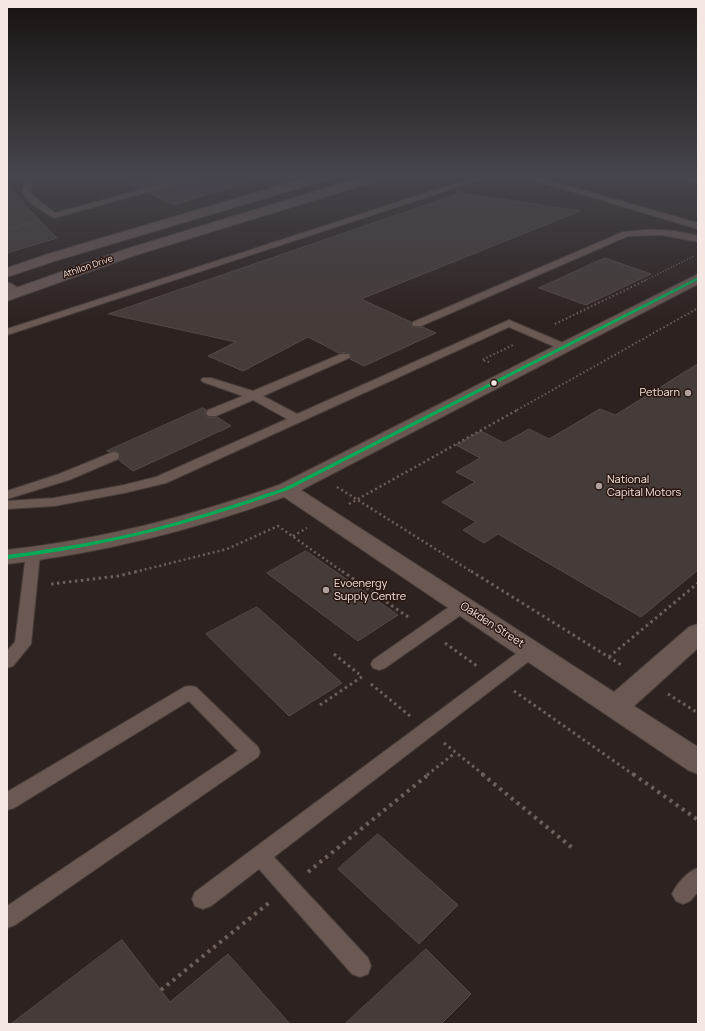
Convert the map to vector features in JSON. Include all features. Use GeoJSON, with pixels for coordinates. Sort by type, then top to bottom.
{"type":"FeatureCollection","features":[{"type":"Feature","properties":{"kind":"main road","name":"Athllon Drive"},"geometry":{"type":"LineString","coordinates":[[7,273],[53,257],[160,225]]}},
{"type":"Feature","properties":{"kind":"main road","name":"Athllon Drive"},"geometry":{"type":"LineString","coordinates":[[10,292],[219,225]]}},
{"type":"Feature","properties":{"kind":"street"},"geometry":{"type":"LineString","coordinates":[[7,557],[107,543],[178,526],[286,489],[698,278]]}},
{"type":"Feature","properties":{"kind":"street","name":"Oakden Street"},"geometry":{"type":"LineString","coordinates":[[286,489],[698,762]]}},
{"type":"Feature","properties":{"kind":"street"},"geometry":{"type":"LineString","coordinates":[[615,707],[698,632]]}},
{"type":"Feature","properties":{"kind":"lane"},"geometry":{"type":"LineString","coordinates":[[7,332],[336,225]]}},
{"type":"Feature","properties":{"kind":"lane"},"geometry":{"type":"LineString","coordinates":[[417,324],[626,234],[653,231],[680,233],[698,239]]}},
{"type":"Feature","properties":{"kind":"lane"},"geometry":{"type":"LineString","coordinates":[[7,505],[54,502],[124,490],[161,480],[509,323],[564,347]]}},
{"type":"Feature","properties":{"kind":"lane"},"geometry":{"type":"LineString","coordinates":[[212,413],[344,356]]}},
{"type":"Feature","properties":{"kind":"lane"},"geometry":{"type":"LineString","coordinates":[[207,380],[253,395],[297,419]]}},
{"type":"Feature","properties":{"kind":"lane"},"geometry":{"type":"LineString","coordinates":[[7,495],[64,477],[113,456]]}},
{"type":"Feature","properties":{"kind":"lane"},"geometry":{"type":"LineString","coordinates":[[7,484],[64,477]]}},
{"type":"Feature","properties":{"kind":"lane"},"geometry":{"type":"LineString","coordinates":[[7,662],[23,644],[33,554]]}},
{"type":"Feature","properties":{"kind":"lane"},"geometry":{"type":"LineString","coordinates":[[379,664],[462,606]]}},
{"type":"Feature","properties":{"kind":"lane"},"geometry":{"type":"LineString","coordinates":[[203,899],[531,651]]}},
{"type":"Feature","properties":{"kind":"lane"},"geometry":{"type":"LineString","coordinates":[[7,802],[190,692],[252,752],[7,918]]}},
{"type":"Feature","properties":{"kind":"lane"},"geometry":{"type":"LineString","coordinates":[[260,856],[360,966]]}},
{"type":"Feature","properties":{"kind":"lane"},"geometry":{"type":"LineString","coordinates":[[682,894],[698,877]]}},
{"type":"Feature","properties":{"kind":"path"},"geometry":{"type":"LineString","coordinates":[[7,230],[23,225]]}},
{"type":"Feature","properties":{"kind":"path"},"geometry":{"type":"LineString","coordinates":[[513,372],[482,360],[698,254]]}},
{"type":"Feature","properties":{"kind":"path"},"geometry":{"type":"LineString","coordinates":[[293,536],[698,308]]}},
{"type":"Feature","properties":{"kind":"path"},"geometry":{"type":"LineString","coordinates":[[316,473],[698,713]]}},
{"type":"Feature","properties":{"kind":"path"},"geometry":{"type":"LineString","coordinates":[[29,586],[118,576],[227,549],[278,526]]}},
{"type":"Feature","properties":{"kind":"path"},"geometry":{"type":"LineString","coordinates":[[609,657],[698,583]]}},
{"type":"Feature","properties":{"kind":"path"},"geometry":{"type":"LineString","coordinates":[[334,654],[575,850]]}},
{"type":"Feature","properties":{"kind":"path"},"geometry":{"type":"LineString","coordinates":[[320,705],[379,664]]}},
{"type":"Feature","properties":{"kind":"building"},"geometry":{"type":"Polygon","coordinates":[[[7,225],[45,225],[57,238],[7,253],[7,225]]]}},
{"type":"Feature","properties":{"kind":"building"},"geometry":{"type":"Polygon","coordinates":[[[368,225],[545,225],[361,299],[411,322],[413,328],[423,327],[436,333],[364,366],[350,359],[351,355],[349,352],[339,353],[308,337],[243,371],[208,356],[236,342],[109,314],[368,225]]]}},
{"type":"Feature","properties":{"kind":"building"},"geometry":{"type":"Polygon","coordinates":[[[605,258],[651,274],[586,305],[539,288],[605,258]]]}},
{"type":"Feature","properties":{"kind":"building"},"geometry":{"type":"Polygon","coordinates":[[[698,364],[698,570],[641,617],[498,534],[484,543],[463,530],[476,522],[442,502],[475,482],[456,472],[480,458],[456,445],[481,431],[504,443],[529,429],[549,439],[600,409],[615,415],[698,364]]]}},
{"type":"Feature","properties":{"kind":"building"},"geometry":{"type":"Polygon","coordinates":[[[203,408],[206,410],[205,414],[207,417],[217,417],[231,426],[133,471],[119,460],[120,456],[118,452],[107,451],[203,408]]]}},
{"type":"Feature","properties":{"kind":"building","name":"Evoenergy Supply Centre"},"geometry":{"type":"Polygon","coordinates":[[[306,551],[398,615],[358,641],[267,573],[306,551]]]}},
{"type":"Feature","properties":{"kind":"building"},"geometry":{"type":"Polygon","coordinates":[[[257,607],[342,683],[289,716],[206,634],[257,607]]]}},
{"type":"Feature","properties":{"kind":"building"},"geometry":{"type":"Polygon","coordinates":[[[378,834],[458,905],[419,944],[338,869],[378,834]]]}},
{"type":"Feature","properties":{"kind":"building"},"geometry":{"type":"Polygon","coordinates":[[[122,940],[170,1002],[228,954],[290,1024],[11,1024],[122,940]]]}},
{"type":"Feature","properties":{"kind":"building"},"geometry":{"type":"Polygon","coordinates":[[[426,949],[471,994],[441,1024],[345,1024],[426,949]]]}},
{"type":"Feature","properties":{"kind":"transit line"},"geometry":{"type":"LineString","coordinates":[[7,557],[78,546],[148,531],[218,512],[286,489],[698,278]]}},
{"type":"Feature","properties":{"kind":"place","name":"Petbarn"},"geometry":{"type":"Point","coordinates":[688,393]}},
{"type":"Feature","properties":{"kind":"place","name":"National Capital Motors"},"geometry":{"type":"Point","coordinates":[599,486]}},
{"type":"Feature","properties":{"kind":"place","name":"Evoenergy Supply Centre"},"geometry":{"type":"Point","coordinates":[326,590]}}]}
